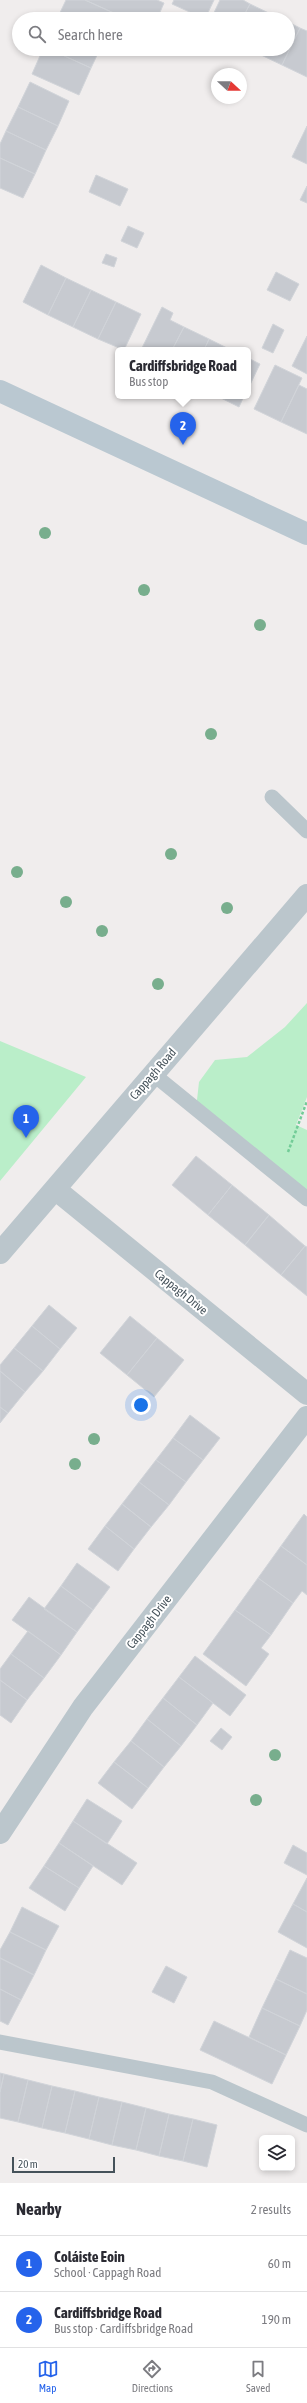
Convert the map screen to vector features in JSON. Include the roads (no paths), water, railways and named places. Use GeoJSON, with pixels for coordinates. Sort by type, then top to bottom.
{"type":"FeatureCollection","features":[{"type":"Feature","properties":{"kind":"main road"},"geometry":{"type":"LineString","coordinates":[[0,391],[307,534]]}},
{"type":"Feature","properties":{"kind":"street","name":"Cappagh Road"},"geometry":{"type":"LineString","coordinates":[[0,1253],[56,1190],[153,1074],[307,896]]}},
{"type":"Feature","properties":{"kind":"street","name":"Cappagh Drive"},"geometry":{"type":"LineString","coordinates":[[56,1190],[307,1394]]}},
{"type":"Feature","properties":{"kind":"street","name":"Cappagh Drive"},"geometry":{"type":"LineString","coordinates":[[0,1833],[83,1707],[307,1417]]}},
{"type":"Feature","properties":{"kind":"lane"},"geometry":{"type":"LineString","coordinates":[[272,797],[307,830]]}},
{"type":"Feature","properties":{"kind":"lane"},"geometry":{"type":"LineString","coordinates":[[153,1074],[307,1199]]}},
{"type":"Feature","properties":{"kind":"lane"},"geometry":{"type":"LineString","coordinates":[[0,2042],[212,2082],[307,2125]]}},
{"type":"Feature","properties":{"kind":"place","name":"Cardiffsbridge Road"},"geometry":{"type":"Point","coordinates":[183,445]}},
{"type":"Feature","properties":{"kind":"place","name":"Coláiste Eoin"},"geometry":{"type":"Point","coordinates":[26,1138]}}]}
